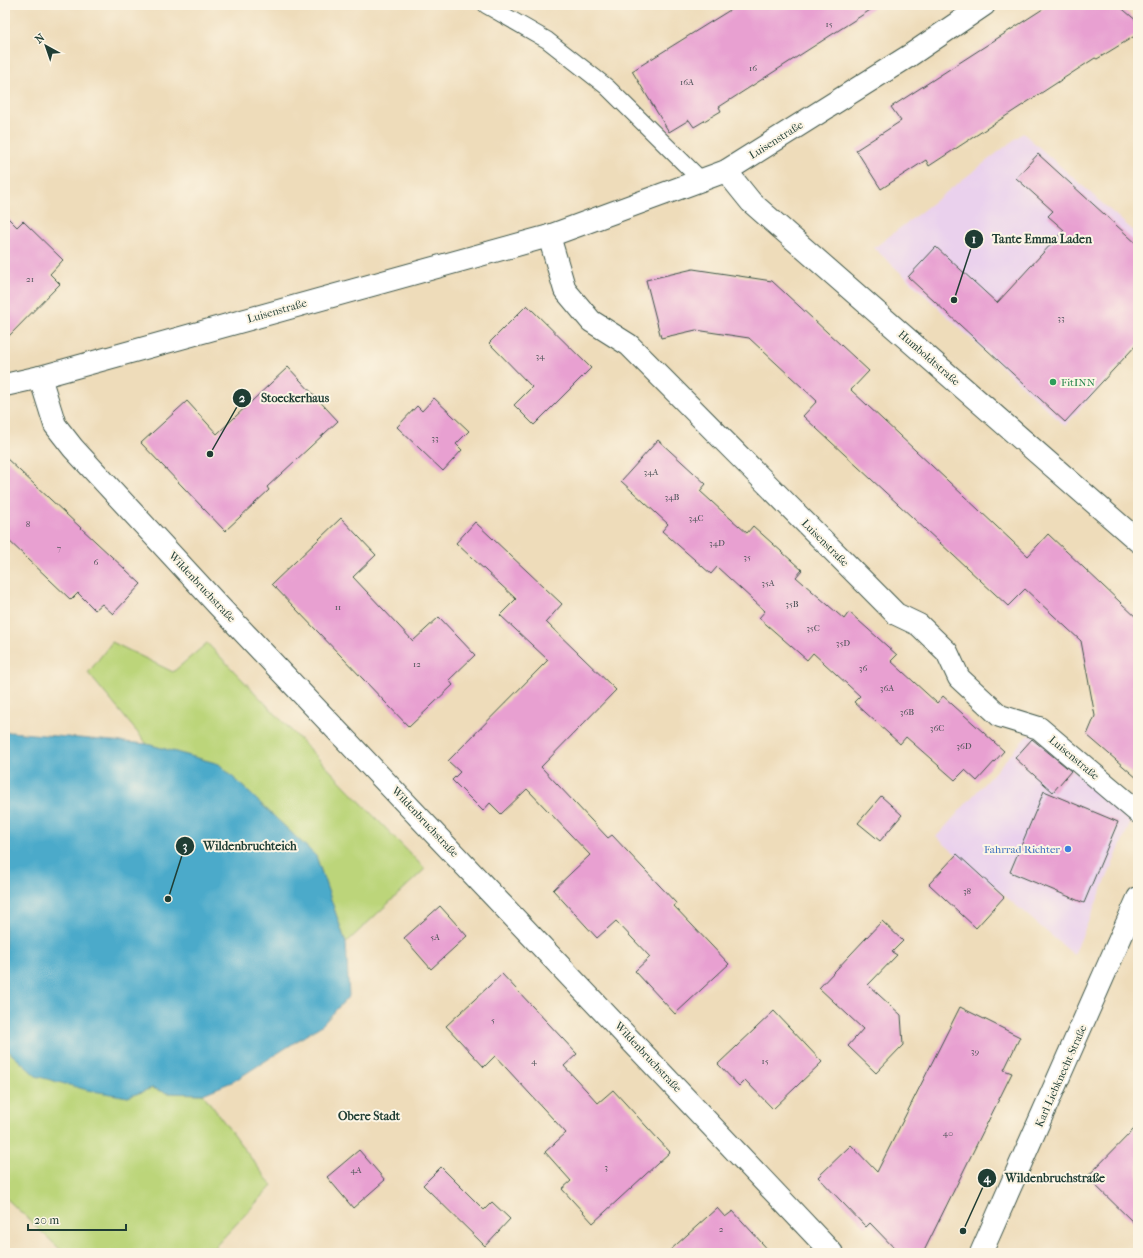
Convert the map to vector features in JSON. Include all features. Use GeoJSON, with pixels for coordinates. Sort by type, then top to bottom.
{"type":"FeatureCollection","features":[{"type":"Feature","properties":{"kind":"street","name":"Luisenstraße"},"geometry":{"type":"LineString","coordinates":[[5,385],[40,377],[549,236],[726,171],[902,60],[984,5]]}},
{"type":"Feature","properties":{"kind":"street","name":"Humboldtstraße"},"geometry":{"type":"LineString","coordinates":[[726,171],[751,202],[1138,541]]}},
{"type":"Feature","properties":{"kind":"street","name":"Luisenstraße"},"geometry":{"type":"LineString","coordinates":[[549,236],[565,290],[591,320],[628,345],[896,614],[919,625],[947,652],[959,678],[1000,716],[1039,728],[1138,812]]}},
{"type":"Feature","properties":{"kind":"street","name":"Wildenbruchstraße"},"geometry":{"type":"LineString","coordinates":[[40,377],[55,425],[72,448],[832,1253]]}},
{"type":"Feature","properties":{"kind":"street","name":"Karl-Liebknecht-Straße"},"geometry":{"type":"LineString","coordinates":[[982,1253],[1138,898]]}},
{"type":"Feature","properties":{"kind":"lane"},"geometry":{"type":"LineString","coordinates":[[486,5],[547,40],[607,87],[701,180]]}},
{"type":"Feature","properties":{"kind":"shaded area"},"geometry":{"type":"Polygon","coordinates":[[[1023,133],[1138,235],[1138,344],[1065,426],[874,248],[1023,133]]]}},
{"type":"Feature","properties":{"kind":"shaded area"},"geometry":{"type":"Polygon","coordinates":[[[1034,735],[1131,821],[1074,955],[936,837],[1027,736],[1034,735]]]}},
{"type":"Feature","properties":{"kind":"green space"},"geometry":{"type":"Polygon","coordinates":[[[112,642],[173,672],[207,643],[425,869],[346,943],[316,856],[219,764],[147,744],[88,673],[112,642]]]}},
{"type":"Feature","properties":{"kind":"green space"},"geometry":{"type":"Polygon","coordinates":[[[5,1048],[36,1076],[128,1097],[152,1088],[167,1093],[203,1094],[272,1186],[209,1253],[64,1253],[5,1197],[5,1048]]]}},
{"type":"Feature","properties":{"kind":"water"},"geometry":{"type":"Polygon","coordinates":[[[10,732],[147,744],[219,764],[316,856],[346,943],[349,996],[322,1025],[234,1081],[203,1094],[167,1093],[152,1088],[128,1097],[87,1090],[36,1076],[5,1048],[5,733],[10,732]]]}},
{"type":"Feature","properties":{"kind":"building"},"geometry":{"type":"Polygon","coordinates":[[[738,5],[878,5],[719,107],[721,111],[694,127],[689,120],[669,132],[632,71],[738,5]]]}},
{"type":"Feature","properties":{"kind":"building"},"geometry":{"type":"Polygon","coordinates":[[[1049,5],[1118,5],[1138,22],[1138,34],[1097,59],[1095,58],[929,166],[926,160],[881,189],[856,150],[901,121],[891,107],[1049,5]]]}},
{"type":"Feature","properties":{"kind":"building"},"geometry":{"type":"Polygon","coordinates":[[[1038,154],[1138,245],[1138,343],[1065,422],[908,277],[936,247],[997,303],[1064,230],[1048,216],[1053,211],[1016,178],[1038,154]]]}},
{"type":"Feature","properties":{"kind":"building"},"geometry":{"type":"Polygon","coordinates":[[[5,215],[17,227],[23,221],[63,260],[50,274],[60,284],[5,340],[5,215]]]}},
{"type":"Feature","properties":{"kind":"building"},"geometry":{"type":"Polygon","coordinates":[[[693,269],[772,281],[869,371],[851,390],[1028,556],[1048,534],[1138,619],[1138,779],[1087,735],[1095,716],[1081,641],[1025,589],[1008,606],[803,416],[817,401],[749,338],[696,330],[661,338],[646,280],[693,269]]]}},
{"type":"Feature","properties":{"kind":"building"},"geometry":{"type":"Polygon","coordinates":[[[527,305],[591,368],[534,425],[514,405],[532,387],[489,343],[527,305]]]}},
{"type":"Feature","properties":{"kind":"building"},"geometry":{"type":"Polygon","coordinates":[[[288,367],[338,421],[267,487],[269,490],[225,531],[141,443],[187,401],[217,434],[288,367]]]}},
{"type":"Feature","properties":{"kind":"building"},"geometry":{"type":"Polygon","coordinates":[[[434,398],[469,431],[456,444],[462,450],[443,471],[397,427],[417,406],[422,411],[434,398]]]}},
{"type":"Feature","properties":{"kind":"building"},"geometry":{"type":"Polygon","coordinates":[[[658,440],[706,484],[700,491],[723,512],[747,533],[753,526],[802,570],[796,577],[844,619],[849,612],[897,655],[891,661],[937,703],[943,696],[1004,751],[977,781],[965,770],[955,780],[906,737],[900,744],[854,702],[860,696],[813,653],[807,660],[759,618],[765,611],[717,567],[711,574],[662,531],[668,524],[621,481],[658,440]]]}},
{"type":"Feature","properties":{"kind":"building"},"geometry":{"type":"Polygon","coordinates":[[[5,457],[141,584],[113,614],[102,604],[95,610],[78,593],[71,600],[5,537],[5,457]]]}},
{"type":"Feature","properties":{"kind":"building"},"geometry":{"type":"Polygon","coordinates":[[[341,518],[376,555],[353,577],[413,641],[439,617],[475,655],[449,680],[453,685],[409,727],[272,584],[341,518]]]}},
{"type":"Feature","properties":{"kind":"building"},"geometry":{"type":"Polygon","coordinates":[[[475,522],[562,604],[546,622],[616,690],[541,767],[608,838],[612,835],[676,903],[674,906],[729,964],[675,1014],[635,971],[650,957],[616,921],[597,938],[553,890],[590,855],[527,789],[501,814],[490,803],[483,811],[452,780],[460,772],[448,761],[548,660],[500,615],[516,599],[456,543],[475,522]]]}},
{"type":"Feature","properties":{"kind":"building"},"geometry":{"type":"Polygon","coordinates":[[[1032,739],[1071,771],[1053,792],[1015,758],[1032,739]]]}},
{"type":"Feature","properties":{"kind":"building","name":"Fahrrad Richter"},"geometry":{"type":"Polygon","coordinates":[[[1044,791],[1118,822],[1084,903],[1010,872],[1044,791]]]}},
{"type":"Feature","properties":{"kind":"building"},"geometry":{"type":"Polygon","coordinates":[[[881,796],[902,815],[880,841],[858,823],[881,796]]]}},
{"type":"Feature","properties":{"kind":"building"},"geometry":{"type":"Polygon","coordinates":[[[957,854],[1004,897],[976,928],[929,884],[957,854]]]}},
{"type":"Feature","properties":{"kind":"building"},"geometry":{"type":"Polygon","coordinates":[[[440,906],[467,936],[431,969],[404,938],[440,906]]]}},
{"type":"Feature","properties":{"kind":"building"},"geometry":{"type":"Polygon","coordinates":[[[882,921],[903,941],[892,952],[897,955],[868,985],[901,1015],[903,1045],[876,1073],[848,1046],[863,1029],[819,988],[882,921]]]}},
{"type":"Feature","properties":{"kind":"building"},"geometry":{"type":"Polygon","coordinates":[[[502,974],[577,1054],[564,1066],[598,1103],[613,1090],[670,1152],[593,1223],[562,1189],[571,1181],[545,1152],[566,1133],[495,1056],[484,1067],[446,1026],[502,974]]]}},
{"type":"Feature","properties":{"kind":"building"},"geometry":{"type":"Polygon","coordinates":[[[960,1007],[1020,1037],[1004,1070],[1012,1073],[923,1253],[899,1253],[870,1223],[866,1227],[818,1177],[851,1145],[877,1172],[960,1007]]]}},
{"type":"Feature","properties":{"kind":"building"},"geometry":{"type":"Polygon","coordinates":[[[774,1011],[822,1062],[773,1109],[745,1080],[739,1086],[718,1064],[774,1011]]]}},
{"type":"Feature","properties":{"kind":"building"},"geometry":{"type":"Polygon","coordinates":[[[1138,1125],[1138,1227],[1087,1177],[1138,1125]]]}},
{"type":"Feature","properties":{"kind":"building"},"geometry":{"type":"Polygon","coordinates":[[[359,1150],[385,1180],[353,1208],[327,1177],[359,1150]]]}},
{"type":"Feature","properties":{"kind":"building"},"geometry":{"type":"Polygon","coordinates":[[[441,1167],[484,1210],[492,1202],[510,1219],[485,1246],[423,1185],[441,1167]]]}},
{"type":"Feature","properties":{"kind":"building"},"geometry":{"type":"Polygon","coordinates":[[[717,1208],[725,1217],[733,1211],[771,1253],[667,1253],[717,1208]]]}},
{"type":"Feature","properties":{"kind":"place","name":"Tante Emma Laden"},"geometry":{"type":"Point","coordinates":[954,300]}},
{"type":"Feature","properties":{"kind":"place","name":"FitINN"},"geometry":{"type":"Point","coordinates":[1053,382]}},
{"type":"Feature","properties":{"kind":"place","name":"Stoeckerhaus"},"geometry":{"type":"Point","coordinates":[210,454]}},
{"type":"Feature","properties":{"kind":"place","name":"Fahrrad Richter"},"geometry":{"type":"Point","coordinates":[1068,849]}},
{"type":"Feature","properties":{"kind":"place","name":"Wildenbruchteich"},"geometry":{"type":"Point","coordinates":[168,899]}},
{"type":"Feature","properties":{"kind":"place","name":"Wildenbruchstraße"},"geometry":{"type":"Point","coordinates":[963,1231]}},
{"type":"Feature","properties":{"kind":"district","name":"Obere Stadt"},"geometry":{"type":"Point","coordinates":[369,1116]}}]}
